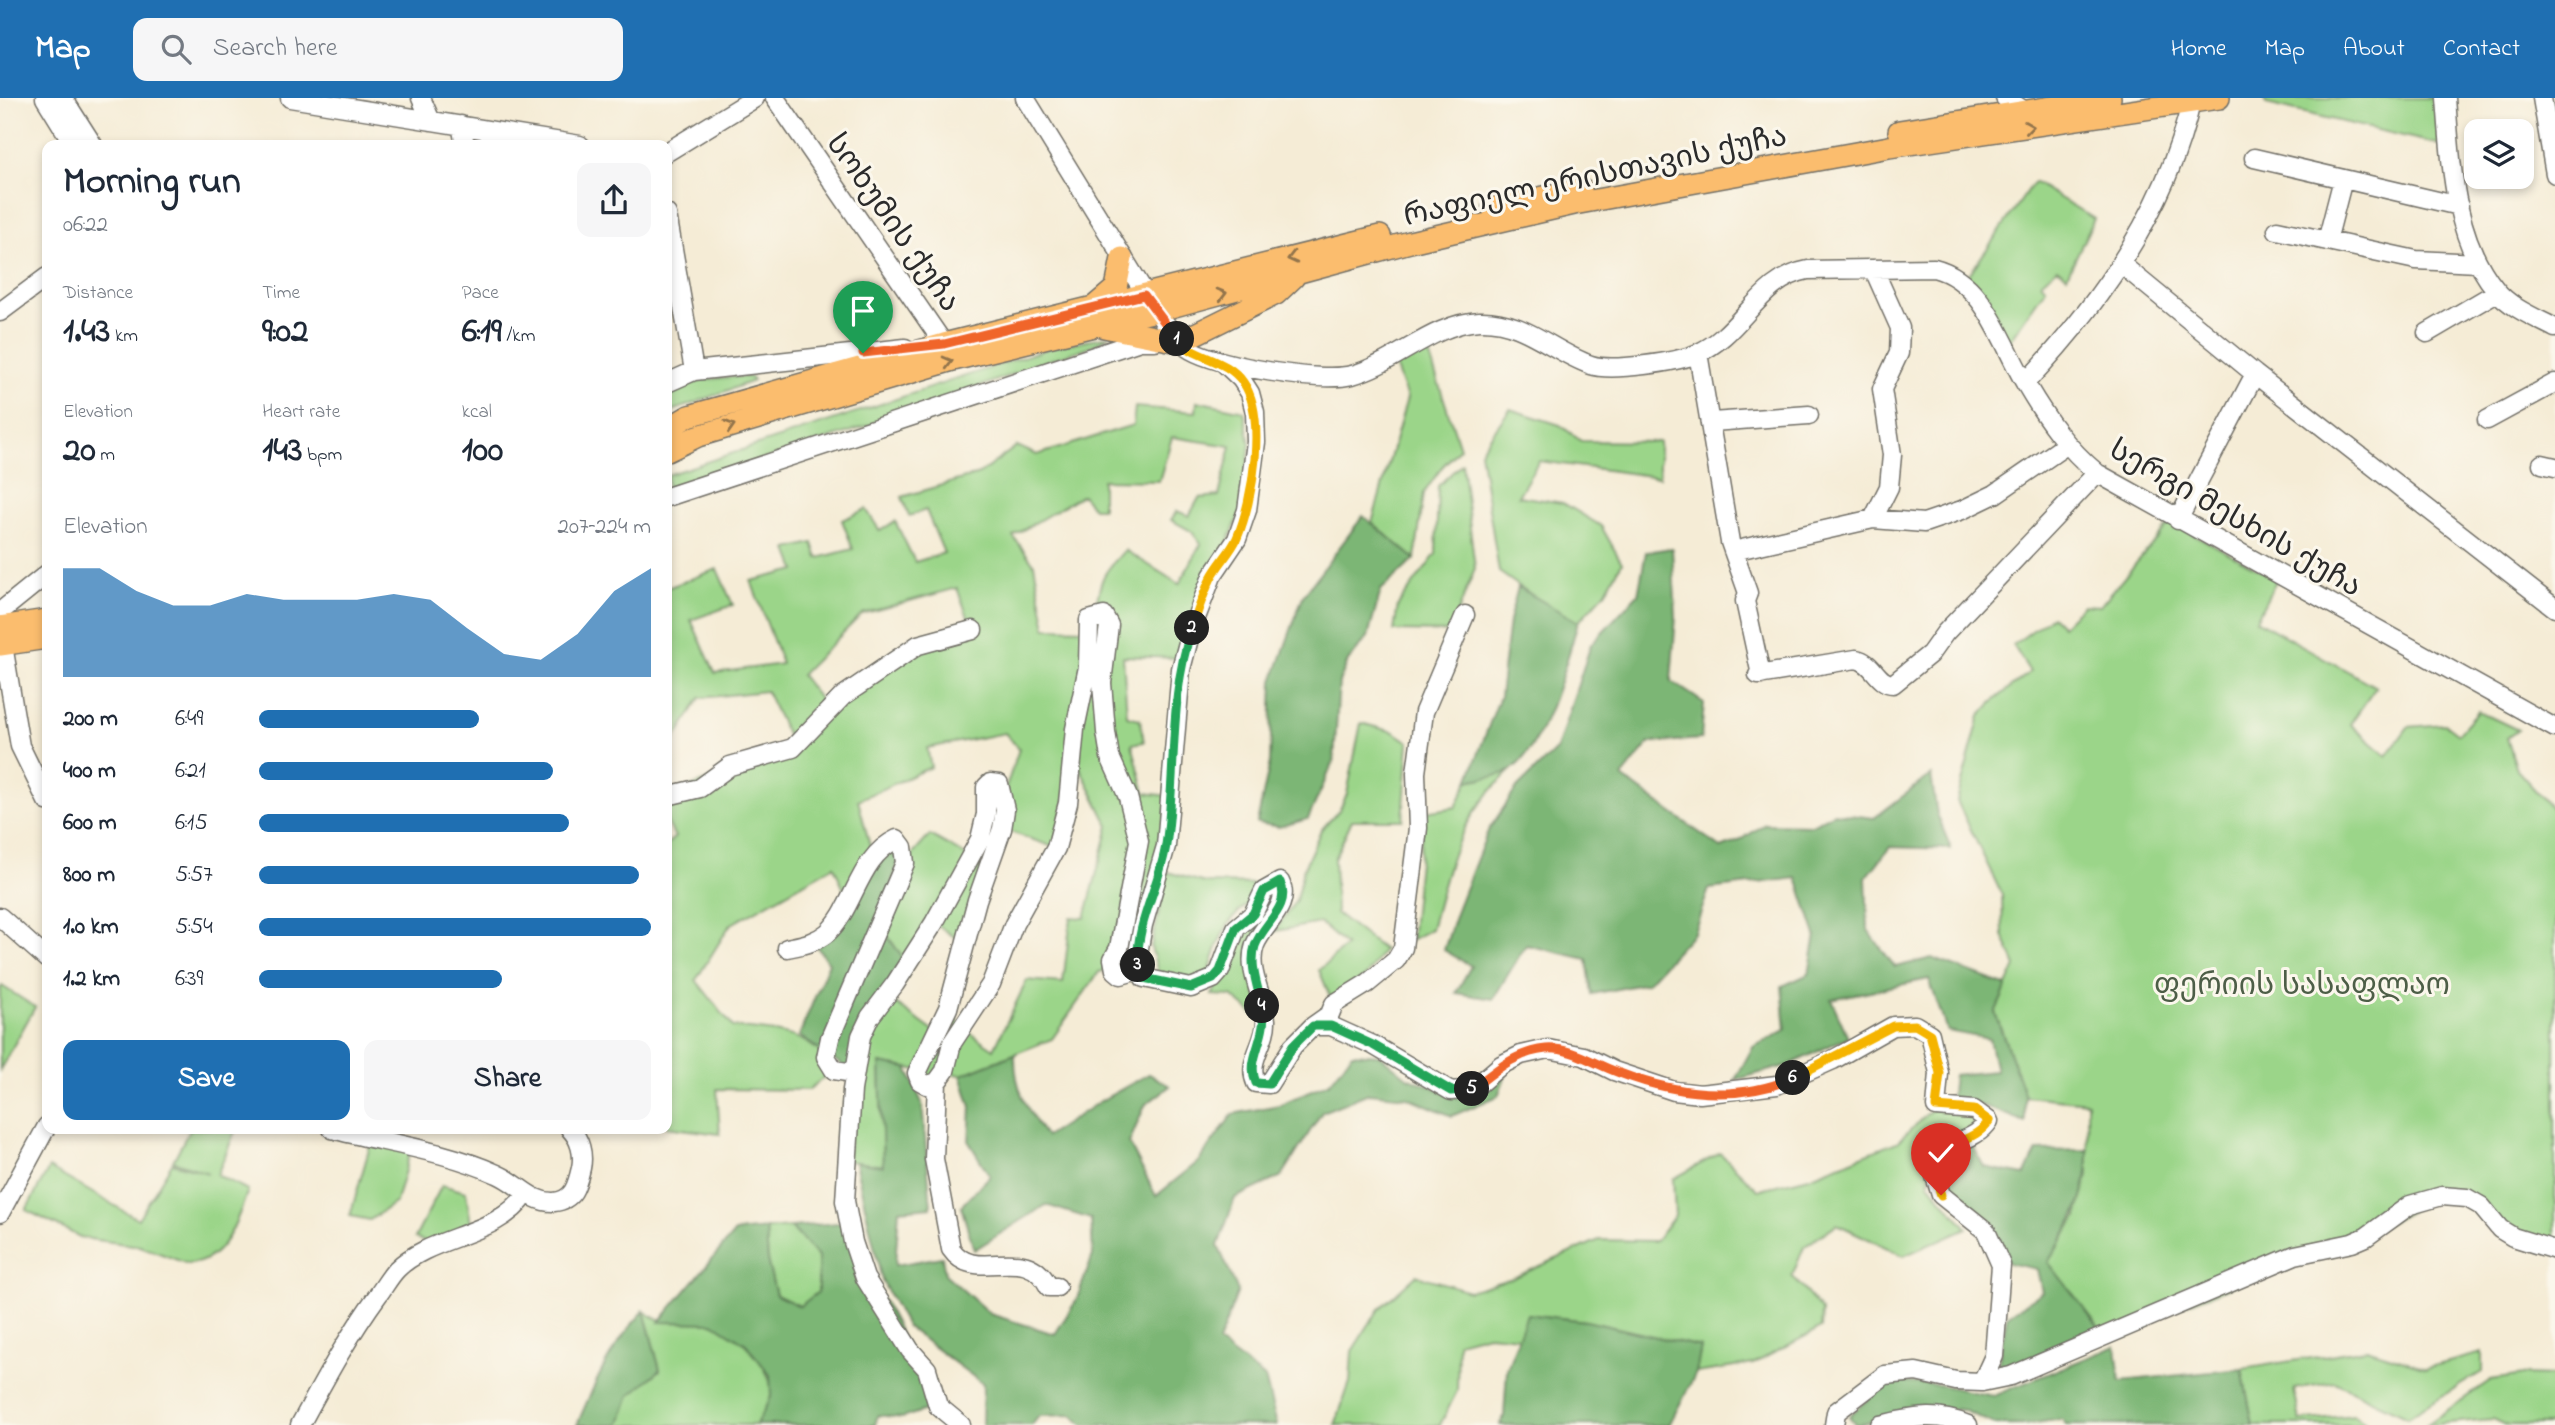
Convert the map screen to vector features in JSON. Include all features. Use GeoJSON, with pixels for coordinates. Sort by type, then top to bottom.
{"type":"FeatureCollection","features":[{"type":"Feature","properties":{"kind":"main road","name":"რაფიელ ერისთავის ქუჩა"},"geometry":{"type":"LineString","coordinates":[[1150,303],[1546,195],[2110,98]]}},
{"type":"Feature","properties":{"kind":"main road","name":"რაფიელ ერისთავის ქუჩა"},"geometry":{"type":"LineString","coordinates":[[1150,303],[1298,274],[1410,242],[1587,202],[1889,147],[2191,100],[2219,98]]}},
{"type":"Feature","properties":{"kind":"main road"},"geometry":{"type":"LineString","coordinates":[[1093,317],[1115,288],[1122,258]]}},
{"type":"Feature","properties":{"kind":"main road"},"geometry":{"type":"LineString","coordinates":[[672,426],[689,416],[944,344],[1093,317],[1179,342],[1276,294],[1298,274]]}},
{"type":"Feature","properties":{"kind":"main road"},"geometry":{"type":"LineString","coordinates":[[672,449],[698,436],[792,407],[1093,317],[1150,303]]}},
{"type":"Feature","properties":{"kind":"main road"},"geometry":{"type":"LineString","coordinates":[[2,629],[42,621]]}},
{"type":"Feature","properties":{"kind":"main road"},"geometry":{"type":"LineString","coordinates":[[2,629],[42,637]]}},
{"type":"Feature","properties":{"kind":"street"},"geometry":{"type":"LineString","coordinates":[[45,98],[71,140]]}},
{"type":"Feature","properties":{"kind":"street"},"geometry":{"type":"LineString","coordinates":[[63,98],[90,140]]}},
{"type":"Feature","properties":{"kind":"street"},"geometry":{"type":"LineString","coordinates":[[290,98],[550,140]]}},
{"type":"Feature","properties":{"kind":"street"},"geometry":{"type":"LineString","coordinates":[[421,98],[431,121]]}},
{"type":"Feature","properties":{"kind":"street"},"geometry":{"type":"LineString","coordinates":[[672,149],[755,98]]}},
{"type":"Feature","properties":{"kind":"street","name":"სოხუმის ქუჩა"},"geometry":{"type":"LineString","coordinates":[[775,98],[944,344]]}},
{"type":"Feature","properties":{"kind":"street","name":"სერგი მესხის ქუჩა"},"geometry":{"type":"LineString","coordinates":[[1025,98],[1150,303],[1179,342],[1193,351],[1223,362],[1302,377],[1326,379],[1353,375],[1452,326],[1479,321],[1506,324],[1535,334],[1592,365],[1616,369],[1698,353],[1735,327],[1761,295],[1789,273],[1808,270],[1934,268],[1955,276],[1998,327],[2025,383],[2066,445],[2097,473],[2555,728]]}},
{"type":"Feature","properties":{"kind":"street"},"geometry":{"type":"LineString","coordinates":[[2005,98],[2025,111]]}},
{"type":"Feature","properties":{"kind":"street"},"geometry":{"type":"LineString","coordinates":[[2446,98],[2452,178],[2478,263],[2497,292],[2555,328]]}},
{"type":"Feature","properties":{"kind":"street"},"geometry":{"type":"LineString","coordinates":[[2542,98],[2555,174]]}},
{"type":"Feature","properties":{"kind":"street"},"geometry":{"type":"LineString","coordinates":[[2025,383],[2053,353],[2121,264],[2141,232],[2174,163],[2191,100]]}},
{"type":"Feature","properties":{"kind":"street"},"geometry":{"type":"LineString","coordinates":[[461,125],[464,140]]}},
{"type":"Feature","properties":{"kind":"street"},"geometry":{"type":"LineString","coordinates":[[2254,158],[2459,206]]}},
{"type":"Feature","properties":{"kind":"street"},"geometry":{"type":"LineString","coordinates":[[2327,241],[2343,179]]}},
{"type":"Feature","properties":{"kind":"street"},"geometry":{"type":"LineString","coordinates":[[2277,230],[2416,260],[2478,263]]}},
{"type":"Feature","properties":{"kind":"street"},"geometry":{"type":"LineString","coordinates":[[672,243],[694,371]]}},
{"type":"Feature","properties":{"kind":"street"},"geometry":{"type":"LineString","coordinates":[[2121,264],[2255,374],[2555,608]]}},
{"type":"Feature","properties":{"kind":"street"},"geometry":{"type":"LineString","coordinates":[[1873,519],[1889,487],[1892,455],[1882,389],[1899,353],[1900,328],[1874,270]]}},
{"type":"Feature","properties":{"kind":"street"},"geometry":{"type":"LineString","coordinates":[[0,312],[42,281]]}},
{"type":"Feature","properties":{"kind":"street"},"geometry":{"type":"LineString","coordinates":[[2427,333],[2497,292]]}},
{"type":"Feature","properties":{"kind":"street"},"geometry":{"type":"LineString","coordinates":[[672,495],[1140,341],[1179,342]]}},
{"type":"Feature","properties":{"kind":"street"},"geometry":{"type":"LineString","coordinates":[[672,381],[694,371],[944,344]]}},
{"type":"Feature","properties":{"kind":"street"},"geometry":{"type":"LineString","coordinates":[[1698,353],[1733,551],[1748,593],[1745,601],[1760,675],[1856,659],[1869,664],[1885,682],[1893,684],[1930,654],[1945,634],[2097,473]]}},
{"type":"Feature","properties":{"kind":"street"},"geometry":{"type":"LineString","coordinates":[[961,1425],[939,1406],[928,1369],[910,1350],[865,1278],[853,1242],[845,1200],[854,1073],[861,1036],[870,1017],[934,923],[981,839],[986,814],[986,787],[990,783],[999,784],[1005,810],[1002,829],[977,900],[948,1008],[917,1073],[920,1081],[928,1085],[937,1082],[945,1072],[952,1042],[991,984],[1014,924],[1056,848],[1068,803],[1075,729],[1088,667],[1087,629],[1089,620],[1096,616],[1104,616],[1109,625],[1102,683],[1110,757],[1128,797],[1139,841],[1118,948],[1113,959],[1115,970],[1129,975],[1135,971],[1143,925],[1166,846],[1181,669],[1191,631],[1212,576],[1237,539],[1247,510],[1256,442],[1255,412],[1250,393],[1241,379],[1223,362]]}},
{"type":"Feature","properties":{"kind":"street"},"geometry":{"type":"LineString","coordinates":[[2178,520],[2255,374]]}},
{"type":"Feature","properties":{"kind":"street"},"geometry":{"type":"LineString","coordinates":[[2487,420],[2555,383]]}},
{"type":"Feature","properties":{"kind":"street"},"geometry":{"type":"LineString","coordinates":[[1712,422],[1809,415]]}},
{"type":"Feature","properties":{"kind":"street"},"geometry":{"type":"LineString","coordinates":[[1733,551],[1873,519],[1924,523],[1962,510],[2046,461],[2066,445]]}},
{"type":"Feature","properties":{"kind":"street"},"geometry":{"type":"LineString","coordinates":[[42,580],[2,629],[20,746],[42,791]]}},
{"type":"Feature","properties":{"kind":"street"},"geometry":{"type":"LineString","coordinates":[[1138,963],[1144,978],[1191,988],[1213,979],[1220,971],[1236,928],[1253,914],[1264,891],[1280,882],[1281,906],[1255,945],[1253,968],[1266,1022],[1251,1071],[1256,1083],[1269,1084],[1293,1046],[1330,1014],[1334,1004],[1368,983],[1396,960],[1403,948],[1418,828],[1416,773],[1424,712],[1465,615]]}},
{"type":"Feature","properties":{"kind":"street"},"geometry":{"type":"LineString","coordinates":[[672,795],[701,788],[730,766],[793,748],[843,695],[877,675],[918,645],[973,630]]}},
{"type":"Feature","properties":{"kind":"street"},"geometry":{"type":"LineString","coordinates":[[787,948],[813,942],[828,932],[873,857],[886,844],[897,839],[903,847],[905,863],[830,1038],[826,1057],[834,1070],[854,1073]]}},
{"type":"Feature","properties":{"kind":"street"},"geometry":{"type":"LineString","coordinates":[[0,918],[42,955]]}},
{"type":"Feature","properties":{"kind":"street"},"geometry":{"type":"LineString","coordinates":[[1313,1026],[1331,1026],[1373,1045],[1451,1091],[1473,1089],[1501,1065],[1521,1055],[1548,1049],[1584,1056],[1614,1072],[1674,1091],[1700,1094],[1777,1085],[1833,1060],[1893,1026],[1915,1025],[1930,1034],[1940,1073],[1936,1107],[1974,1110],[1989,1121],[1982,1133],[1955,1142],[1941,1151],[1935,1176],[1941,1195],[1986,1231],[2001,1265],[1994,1356],[1982,1382]]}},
{"type":"Feature","properties":{"kind":"street"},"geometry":{"type":"LineString","coordinates":[[937,1082],[934,1159],[951,1249],[970,1264],[1022,1263],[1049,1287],[1056,1287]]}},
{"type":"Feature","properties":{"kind":"street"},"geometry":{"type":"LineString","coordinates":[[0,1213],[43,1134]]}},
{"type":"Feature","properties":{"kind":"street"},"geometry":{"type":"LineString","coordinates":[[352,1134],[470,1163],[500,1175],[526,1194],[552,1202],[566,1200],[575,1189],[582,1156],[574,1134]]}},
{"type":"Feature","properties":{"kind":"street"},"geometry":{"type":"LineString","coordinates":[[300,1425],[365,1313],[397,1268],[426,1250],[468,1235],[520,1204],[526,1194]]}},
{"type":"Feature","properties":{"kind":"street"},"geometry":{"type":"LineString","coordinates":[[1834,1425],[1836,1412],[1885,1375],[1916,1372],[1956,1381],[1982,1382],[2011,1376],[2295,1255],[2352,1243],[2366,1237],[2410,1205],[2442,1196],[2467,1198],[2481,1206],[2500,1229],[2513,1237],[2555,1250]]}},
{"type":"Feature","properties":{"kind":"street"},"geometry":{"type":"LineString","coordinates":[[1880,1425],[1905,1419],[1946,1416],[1968,1425]]}},
{"type":"Feature","properties":{"kind":"green space"},"geometry":{"type":"Polygon","coordinates":[[[2263,98],[2446,98],[2450,147],[2266,104],[2263,98]]]}},
{"type":"Feature","properties":{"kind":"green space"},"geometry":{"type":"Polygon","coordinates":[[[2034,182],[2094,219],[2067,276],[2057,268],[2041,282],[2046,288],[2006,345],[1963,283],[2034,182]]]}},
{"type":"Feature","properties":{"kind":"green space"},"geometry":{"type":"Polygon","coordinates":[[[1109,336],[1084,349],[899,416],[672,486],[672,473],[1056,346],[1109,336]]]}},
{"type":"Feature","properties":{"kind":"green space"},"geometry":{"type":"Polygon","coordinates":[[[1427,348],[1460,448],[1442,467],[1424,493],[1415,559],[1372,523],[1407,398],[1394,363],[1427,348]]]}},
{"type":"Feature","properties":{"kind":"green space"},"geometry":{"type":"Polygon","coordinates":[[[750,377],[753,381],[672,411],[672,391],[701,380],[750,377]]]}},
{"type":"Feature","properties":{"kind":"green space"},"geometry":{"type":"Polygon","coordinates":[[[1197,401],[1244,411],[1250,444],[1243,507],[1178,658],[1123,656],[1127,716],[1140,719],[1144,742],[1132,744],[1145,793],[1169,796],[1138,963],[1099,972],[1052,1039],[961,1075],[945,1072],[937,1082],[918,1070],[880,1063],[883,1166],[847,1161],[856,1058],[885,996],[936,1033],[948,1008],[963,1028],[994,1049],[1027,980],[1063,983],[1071,917],[1085,918],[1109,826],[1073,754],[1056,848],[1002,829],[966,945],[934,923],[906,963],[879,923],[905,863],[930,835],[969,857],[986,814],[1004,793],[1019,749],[1005,733],[927,748],[931,767],[858,800],[873,857],[848,900],[834,866],[730,925],[696,980],[733,1027],[777,1033],[803,1040],[814,1047],[834,1070],[808,1090],[717,1089],[720,1134],[672,1128],[672,840],[675,837],[672,831],[672,794],[793,747],[766,691],[700,698],[672,744],[672,586],[717,569],[733,605],[691,620],[715,673],[782,664],[751,581],[796,570],[788,549],[813,543],[818,558],[853,549],[842,520],[866,509],[880,531],[895,521],[915,562],[944,553],[926,510],[909,516],[902,497],[979,474],[1017,446],[1037,455],[1133,425],[1135,407],[1196,412],[1197,401]],[[1172,437],[1159,481],[1102,480],[1102,508],[1093,508],[1082,495],[1013,536],[1034,564],[1046,628],[1087,629],[1104,576],[1125,550],[1179,584],[1201,544],[1191,531],[1171,520],[1177,511],[1189,516],[1199,498],[1219,496],[1231,446],[1172,437]],[[957,588],[862,614],[801,675],[828,710],[918,645],[973,630],[957,588]]]}},
{"type":"Feature","properties":{"kind":"green space"},"geometry":{"type":"Polygon","coordinates":[[[1510,409],[1560,425],[1581,441],[1659,442],[1659,477],[1539,461],[1518,496],[1563,503],[1601,526],[1622,563],[1605,593],[1578,622],[1549,607],[1499,572],[1480,451],[1510,409]]]}},
{"type":"Feature","properties":{"kind":"green space"},"geometry":{"type":"Polygon","coordinates":[[[1462,463],[1475,568],[1450,632],[1394,631],[1398,605],[1436,554],[1438,486],[1462,463]]]}},
{"type":"Feature","properties":{"kind":"green space"},"geometry":{"type":"Polygon","coordinates":[[[1363,516],[1415,559],[1381,590],[1368,637],[1348,661],[1339,682],[1334,761],[1308,819],[1279,827],[1257,823],[1270,762],[1273,681],[1303,596],[1363,516]]]}},
{"type":"Feature","properties":{"kind":"green space","name":"ფერიის სასაფლაო"},"geometry":{"type":"Polygon","coordinates":[[[2171,522],[2277,579],[2256,620],[2376,687],[2350,724],[2387,756],[2408,727],[2445,724],[2458,734],[2478,711],[2518,730],[2507,738],[2517,770],[2555,812],[2555,1247],[2503,1227],[2442,1194],[2366,1235],[2105,1335],[2048,1262],[2077,1217],[2088,1175],[2087,1102],[2025,1096],[1995,1012],[2016,966],[2003,935],[2002,895],[1957,801],[1980,716],[1996,699],[2030,672],[2013,645],[2052,616],[2062,626],[2083,605],[2100,606],[2171,522]]]}},
{"type":"Feature","properties":{"kind":"green space"},"geometry":{"type":"Polygon","coordinates":[[[1672,548],[1676,616],[1671,681],[1704,703],[1701,739],[1649,743],[1622,777],[1721,848],[1739,841],[1765,824],[1812,825],[1834,813],[1874,818],[1931,775],[1937,814],[1951,849],[1890,847],[1866,878],[1868,930],[1895,967],[1932,958],[2007,986],[1995,1013],[2025,1096],[2025,1122],[1984,1106],[1950,1102],[1953,1075],[1996,1071],[1989,1039],[1947,1031],[1929,979],[1831,999],[1848,1037],[1789,1065],[1735,1080],[1753,1047],[1786,1030],[1782,986],[1809,974],[1816,935],[1797,878],[1709,889],[1694,932],[1647,983],[1592,994],[1587,959],[1526,945],[1493,999],[1456,993],[1471,966],[1444,950],[1488,831],[1517,788],[1557,749],[1591,644],[1638,594],[1646,552],[1672,548]]]}},
{"type":"Feature","properties":{"kind":"green space"},"geometry":{"type":"Polygon","coordinates":[[[1518,587],[1578,622],[1553,702],[1534,743],[1523,759],[1507,772],[1468,781],[1500,696],[1509,621],[1518,587]]]}},
{"type":"Feature","properties":{"kind":"green space"},"geometry":{"type":"Polygon","coordinates":[[[1361,723],[1394,732],[1409,742],[1403,820],[1352,820],[1334,859],[1336,913],[1384,950],[1366,976],[1331,999],[1319,970],[1346,946],[1320,923],[1275,931],[1296,900],[1303,870],[1321,830],[1340,809],[1347,794],[1361,723]]]}},
{"type":"Feature","properties":{"kind":"green space"},"geometry":{"type":"Polygon","coordinates":[[[1510,771],[1466,825],[1450,863],[1431,929],[1411,940],[1424,812],[1456,807],[1468,781],[1510,771]]]}},
{"type":"Feature","properties":{"kind":"green space"},"geometry":{"type":"Polygon","coordinates":[[[903,847],[879,923],[906,963],[885,996],[854,1073],[799,1036],[829,963],[813,942],[873,857],[903,847]]]}},
{"type":"Feature","properties":{"kind":"green space"},"geometry":{"type":"Polygon","coordinates":[[[1168,872],[1205,883],[1261,884],[1253,899],[1225,930],[1209,973],[1191,978],[1158,972],[1151,947],[1168,872]]]}},
{"type":"Feature","properties":{"kind":"green space"},"geometry":{"type":"Polygon","coordinates":[[[1275,897],[1277,902],[1252,940],[1259,1019],[1232,996],[1212,995],[1239,937],[1275,897]]]}},
{"type":"Feature","properties":{"kind":"green space"},"geometry":{"type":"Polygon","coordinates":[[[2,986],[35,1007],[0,1070],[0,990],[2,986]]]}},
{"type":"Feature","properties":{"kind":"green space"},"geometry":{"type":"Polygon","coordinates":[[[1353,1053],[1380,1055],[1407,1077],[1460,1098],[1508,1069],[1498,1096],[1452,1116],[1407,1097],[1369,1093],[1322,1112],[1282,1176],[1235,1198],[1218,1246],[1238,1291],[1218,1343],[1265,1378],[1277,1425],[1083,1425],[1073,1415],[1039,1416],[1032,1425],[982,1425],[983,1384],[906,1326],[882,1281],[855,1162],[883,1166],[880,1063],[907,1068],[922,1103],[931,1207],[899,1210],[895,1265],[942,1257],[945,1274],[990,1314],[1055,1334],[1076,1301],[1093,1255],[1091,1219],[1046,1205],[974,1250],[961,1206],[990,1176],[969,1142],[971,1107],[961,1075],[1015,1054],[1019,1088],[1046,1137],[1102,1100],[1149,1074],[1170,1086],[1145,1105],[1129,1143],[1156,1196],[1198,1162],[1233,1114],[1279,1105],[1330,1082],[1353,1053]]]}},
{"type":"Feature","properties":{"kind":"green space"},"geometry":{"type":"Polygon","coordinates":[[[1932,1109],[1973,1117],[1973,1126],[1933,1153],[1929,1184],[1967,1228],[1904,1256],[1837,1224],[1804,1247],[1792,1276],[1822,1311],[1821,1328],[1753,1364],[1696,1373],[1701,1347],[1586,1321],[1528,1314],[1519,1337],[1488,1334],[1458,1342],[1457,1391],[1440,1425],[1335,1425],[1350,1382],[1352,1351],[1379,1309],[1416,1275],[1469,1291],[1513,1278],[1599,1240],[1656,1241],[1675,1215],[1673,1179],[1720,1153],[1758,1190],[1809,1177],[1897,1142],[1932,1109]]]}},
{"type":"Feature","properties":{"kind":"green space"},"geometry":{"type":"Polygon","coordinates":[[[187,1134],[234,1134],[217,1175],[248,1190],[228,1238],[211,1256],[201,1262],[188,1264],[140,1246],[82,1238],[26,1210],[49,1168],[138,1219],[172,1163],[208,1173],[173,1161],[187,1134]]]}},
{"type":"Feature","properties":{"kind":"green space"},"geometry":{"type":"Polygon","coordinates":[[[372,1139],[411,1149],[396,1202],[370,1220],[350,1216],[372,1139]]]}},
{"type":"Feature","properties":{"kind":"green space"},"geometry":{"type":"Polygon","coordinates":[[[1972,1144],[1984,1167],[2025,1175],[2037,1151],[2088,1150],[2086,1182],[2078,1209],[2048,1262],[2105,1335],[1996,1377],[2007,1316],[2042,1292],[2037,1269],[2008,1263],[1990,1222],[1981,1212],[1950,1191],[1947,1171],[1950,1154],[1972,1144]]]}},
{"type":"Feature","properties":{"kind":"green space"},"geometry":{"type":"Polygon","coordinates":[[[442,1185],[466,1192],[472,1230],[436,1246],[415,1238],[442,1185]]]}},
{"type":"Feature","properties":{"kind":"green space"},"geometry":{"type":"Polygon","coordinates":[[[849,1222],[853,1242],[938,1406],[902,1418],[878,1415],[875,1425],[756,1425],[771,1397],[770,1375],[746,1344],[713,1323],[659,1322],[735,1232],[766,1229],[768,1264],[776,1295],[800,1306],[818,1292],[818,1257],[791,1227],[849,1222]]]}},
{"type":"Feature","properties":{"kind":"green space"},"geometry":{"type":"Polygon","coordinates":[[[791,1227],[818,1257],[818,1292],[800,1307],[776,1295],[768,1264],[766,1229],[791,1227]]]}},
{"type":"Feature","properties":{"kind":"green space"},"geometry":{"type":"Polygon","coordinates":[[[644,1311],[662,1320],[712,1323],[743,1342],[761,1363],[771,1385],[767,1407],[756,1425],[619,1425],[630,1395],[660,1370],[644,1311]]]}},
{"type":"Feature","properties":{"kind":"green space"},"geometry":{"type":"Polygon","coordinates":[[[644,1311],[660,1370],[630,1395],[619,1425],[577,1425],[613,1350],[644,1311]]]}},
{"type":"Feature","properties":{"kind":"green space"},"geometry":{"type":"Polygon","coordinates":[[[1527,1314],[1586,1321],[1701,1347],[1696,1373],[1669,1425],[1500,1425],[1504,1416],[1507,1369],[1527,1314]]]}},
{"type":"Feature","properties":{"kind":"green space"},"geometry":{"type":"Polygon","coordinates":[[[2116,1346],[2120,1381],[2242,1369],[2253,1425],[2066,1425],[2062,1419],[2023,1425],[1996,1425],[1963,1410],[1929,1407],[1856,1425],[1849,1416],[1888,1381],[1939,1385],[1993,1396],[2116,1346]]]}},
{"type":"Feature","properties":{"kind":"green space"},"geometry":{"type":"Polygon","coordinates":[[[2367,1349],[2426,1368],[2482,1353],[2482,1372],[2407,1417],[2335,1382],[2294,1389],[2300,1421],[2354,1415],[2368,1425],[2253,1425],[2242,1369],[2367,1349]]]}},
{"type":"Feature","properties":{"kind":"green space"},"geometry":{"type":"Polygon","coordinates":[[[2523,1375],[2555,1376],[2555,1425],[2506,1425],[2493,1419],[2426,1425],[2491,1380],[2523,1375]]]}},
{"type":"Feature","properties":{"kind":"route"},"geometry":{"type":"LineString","coordinates":[[863,353],[944,344],[1144,295],[1179,342],[1193,351],[1223,362],[1241,379],[1250,393],[1255,412],[1256,442],[1247,510],[1237,539],[1212,576],[1191,631],[1181,669],[1166,846],[1143,925],[1138,963],[1144,978],[1191,988],[1213,979],[1220,971],[1236,928],[1253,914],[1264,891],[1280,882],[1283,887],[1281,906],[1255,945],[1253,968],[1266,1022],[1251,1071],[1256,1083],[1269,1084],[1293,1046],[1313,1026],[1318,1025],[1331,1026],[1373,1045],[1451,1091],[1473,1089],[1501,1065],[1521,1055],[1548,1049],[1584,1056],[1614,1072],[1674,1091],[1700,1094],[1777,1085],[1833,1060],[1893,1026],[1915,1025],[1930,1034],[1940,1073],[1936,1107],[1974,1110],[1989,1121],[1982,1133],[1955,1142],[1941,1151],[1935,1176],[1941,1195]]}}]}
